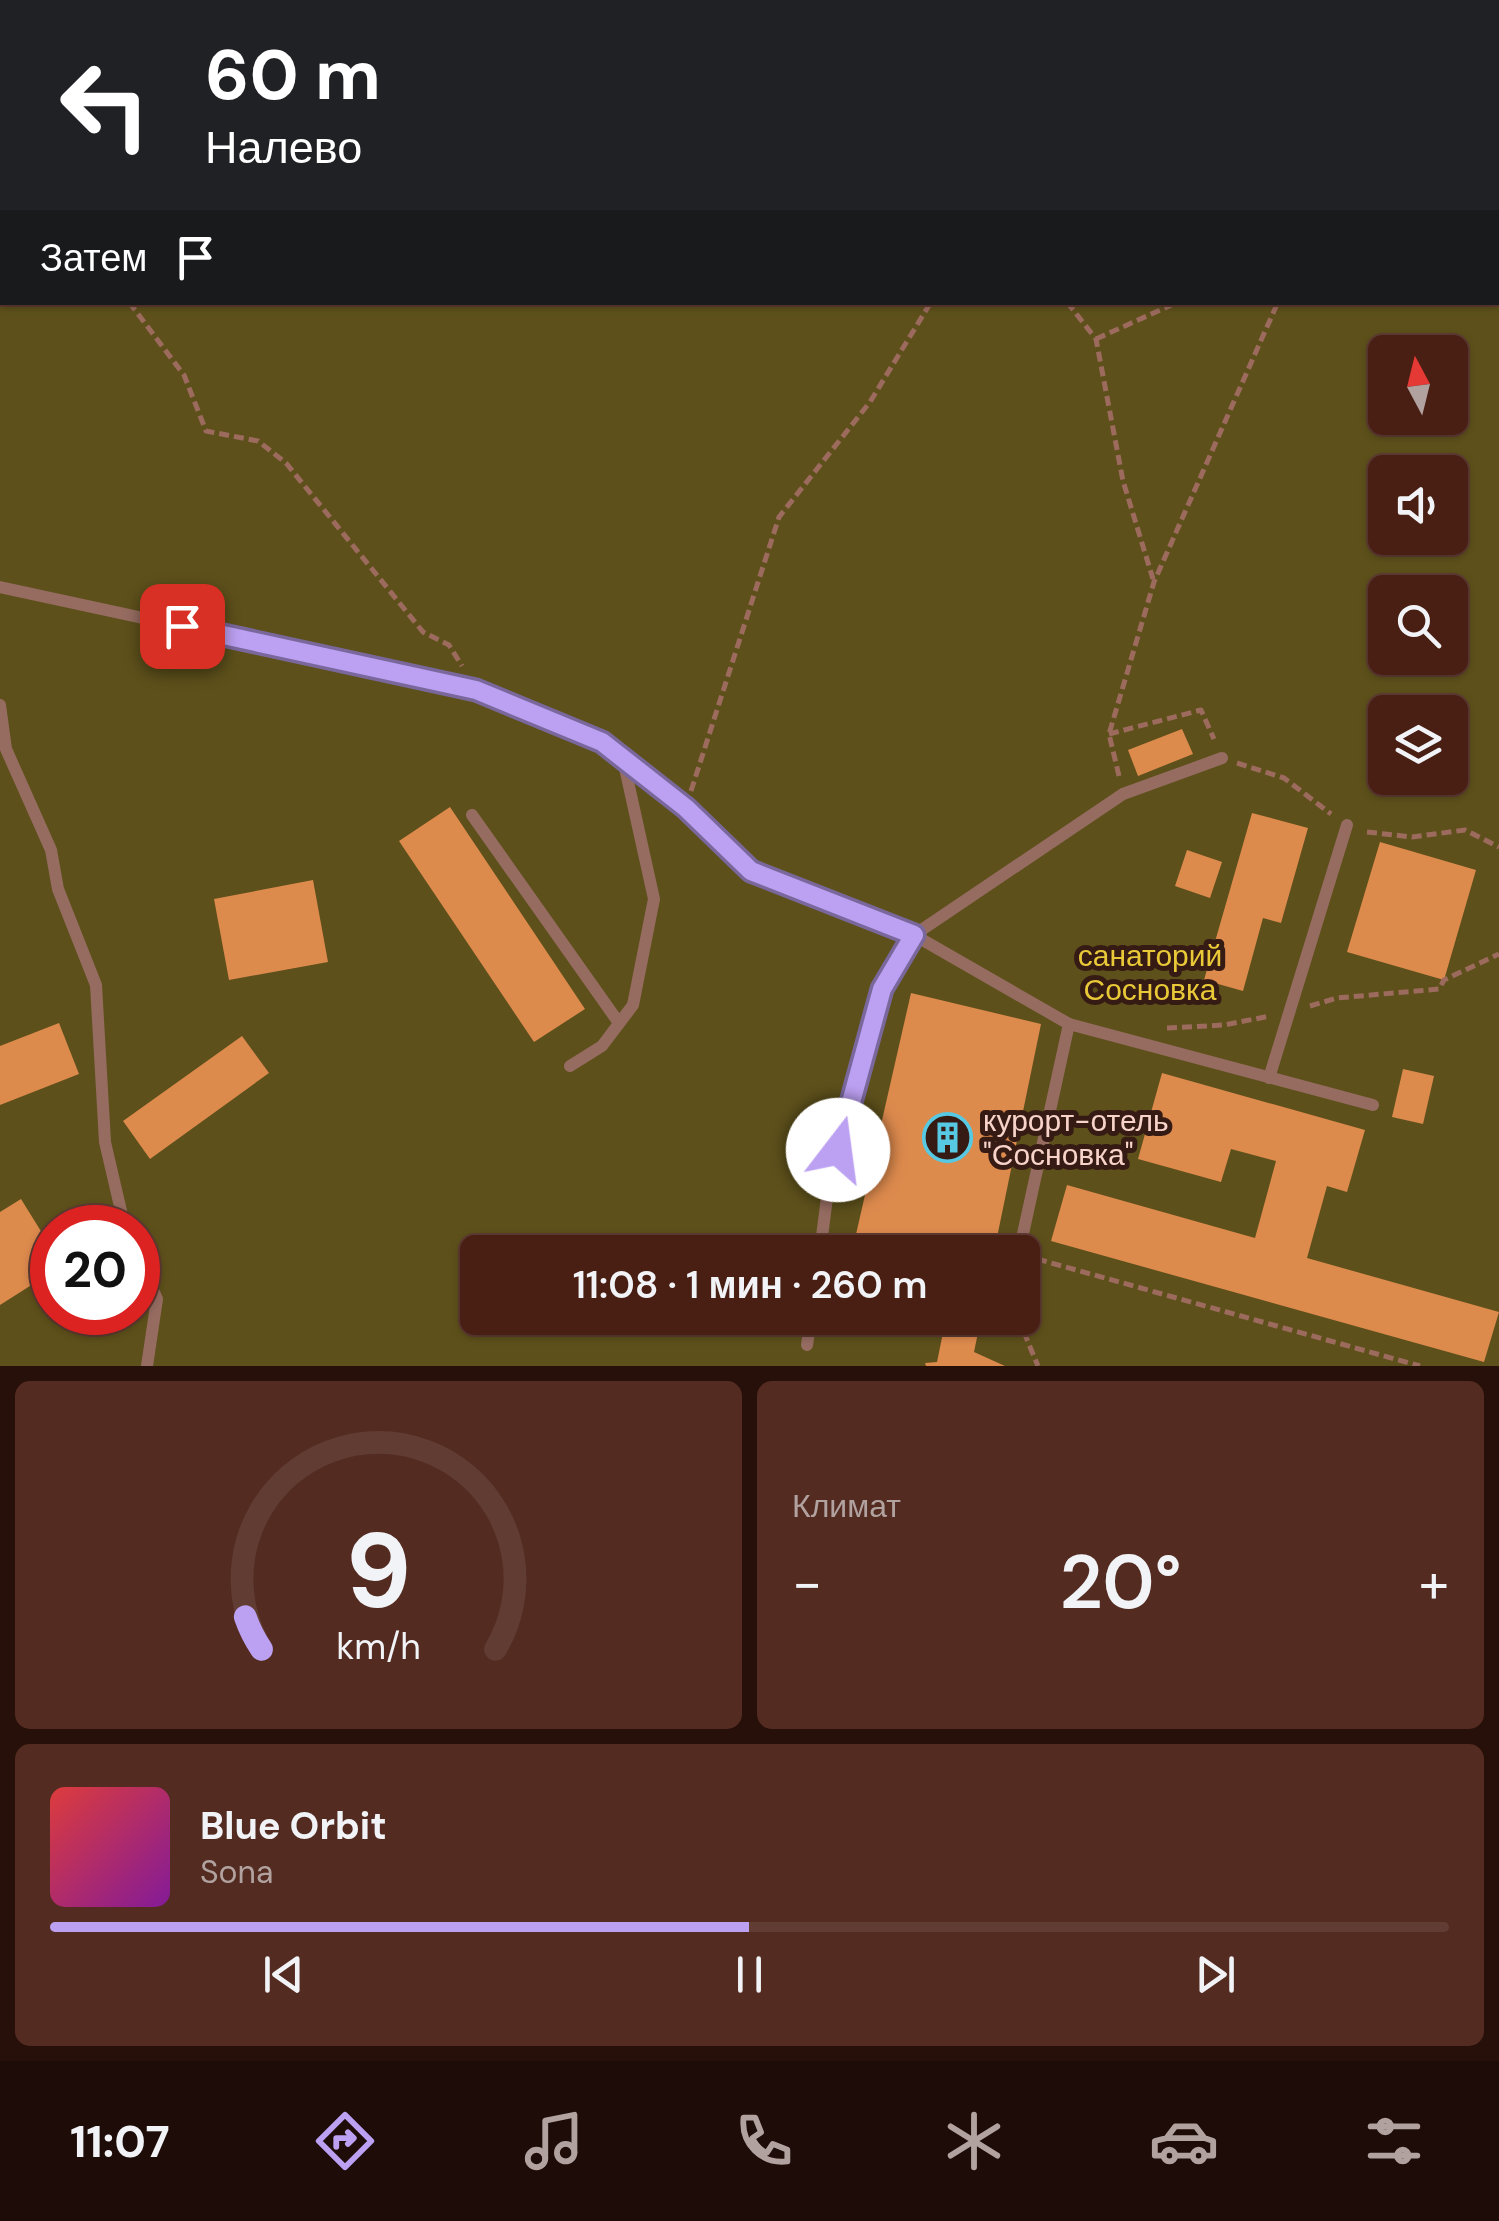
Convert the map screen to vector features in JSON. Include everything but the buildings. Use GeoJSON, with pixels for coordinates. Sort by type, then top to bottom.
{"type":"FeatureCollection","features":[{"type":"Feature","properties":{"kind":"lane"},"geometry":{"type":"LineString","coordinates":[[0,586],[476,690],[602,742],[686,808],[751,871],[914,935],[1068,1024],[1373,1106]]}},
{"type":"Feature","properties":{"kind":"lane"},"geometry":{"type":"LineString","coordinates":[[0,705],[6,749],[51,850],[58,890],[96,984],[104,1142],[119,1205]]}},
{"type":"Feature","properties":{"kind":"lane"},"geometry":{"type":"LineString","coordinates":[[822,1235],[829,1182],[882,989],[914,935],[1123,794],[1222,758]]}},
{"type":"Feature","properties":{"kind":"lane"},"geometry":{"type":"LineString","coordinates":[[570,1066],[602,1046],[633,1005],[654,899],[624,759]]}},
{"type":"Feature","properties":{"kind":"lane"},"geometry":{"type":"LineString","coordinates":[[472,815],[619,1023]]}},
{"type":"Feature","properties":{"kind":"lane"},"geometry":{"type":"LineString","coordinates":[[1269,1078],[1347,826]]}},
{"type":"Feature","properties":{"kind":"lane"},"geometry":{"type":"LineString","coordinates":[[1025,1235],[1068,1024]]}},
{"type":"Feature","properties":{"kind":"lane"},"geometry":{"type":"LineString","coordinates":[[147,1366],[152,1335]]}},
{"type":"Feature","properties":{"kind":"lane"},"geometry":{"type":"LineString","coordinates":[[807,1345],[808,1335]]}},
{"type":"Feature","properties":{"kind":"path"},"geometry":{"type":"LineString","coordinates":[[131,305],[184,375],[206,431],[258,440],[286,463],[423,632],[449,645],[476,690]]}},
{"type":"Feature","properties":{"kind":"path"},"geometry":{"type":"LineString","coordinates":[[686,808],[778,517],[870,402],[929,305]]}},
{"type":"Feature","properties":{"kind":"path"},"geometry":{"type":"LineString","coordinates":[[1070,305],[1096,339],[1122,481],[1154,582]]}},
{"type":"Feature","properties":{"kind":"path"},"geometry":{"type":"LineString","coordinates":[[1096,339],[1171,305]]}},
{"type":"Feature","properties":{"kind":"path"},"geometry":{"type":"LineString","coordinates":[[1123,794],[1108,734],[1154,582],[1277,305]]}},
{"type":"Feature","properties":{"kind":"path"},"geometry":{"type":"LineString","coordinates":[[1108,734],[1201,710],[1222,758]]}},
{"type":"Feature","properties":{"kind":"path"},"geometry":{"type":"LineString","coordinates":[[1040,1259],[1420,1366]]}},
{"type":"Feature","properties":{"kind":"path"},"geometry":{"type":"LineString","coordinates":[[1025,1335],[1038,1366]]}},
{"type":"Feature","properties":{"kind":"green space","name":"санаторий Сосновка"},"geometry":{"type":"Polygon","coordinates":[[[0,305],[1499,305],[1499,1366],[0,1366],[0,305]]]}},
{"type":"Feature","properties":{"kind":"place","name":"курорт-отель \"Сосновка\""},"geometry":{"type":"Point","coordinates":[948,1138]}},
{"type":"Feature","properties":{"kind":"route"},"geometry":{"type":"LineString","coordinates":[[182,626],[476,690],[602,742],[686,808],[751,871],[914,935],[882,989],[838,1150]]}}]}
